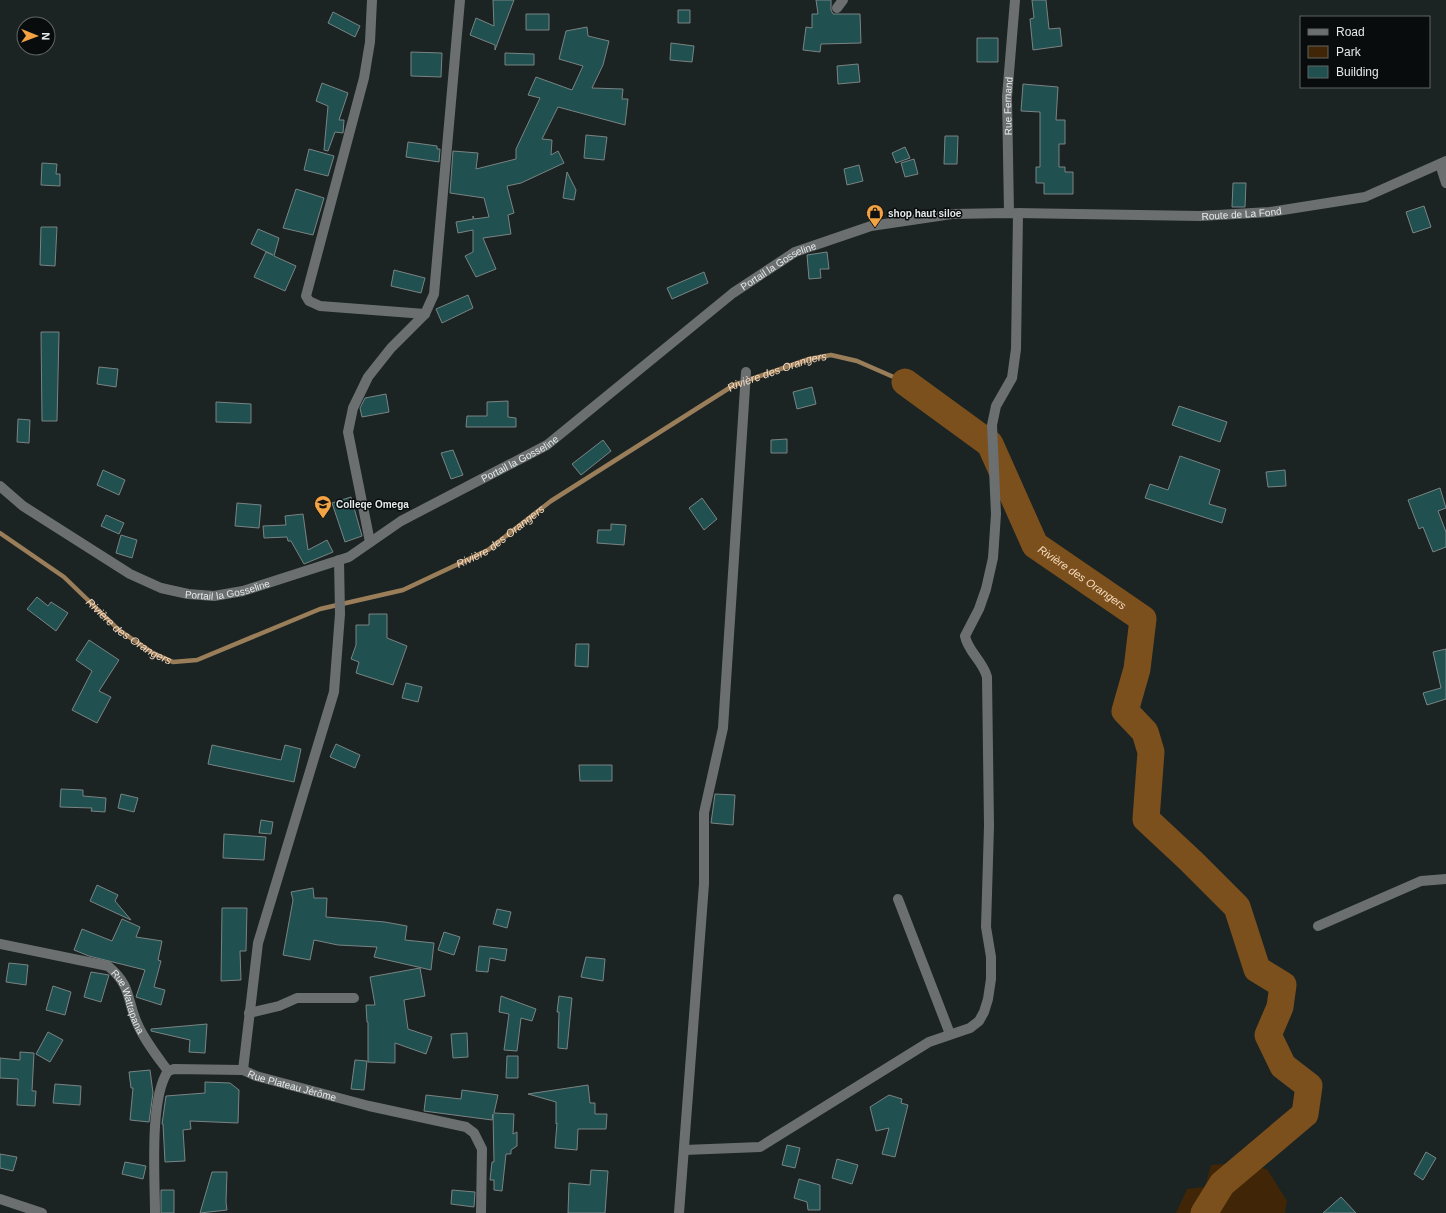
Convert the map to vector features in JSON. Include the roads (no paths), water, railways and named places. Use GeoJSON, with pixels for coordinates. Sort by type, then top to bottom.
{"type":"FeatureCollection","features":[{"type":"Feature","properties":{"kind":"street"},"geometry":{"type":"LineString","coordinates":[[372,0],[370,42],[364,78],[306,296],[309,301],[320,306],[425,314]]}},
{"type":"Feature","properties":{"kind":"street"},"geometry":{"type":"LineString","coordinates":[[370,542],[348,432],[352,408],[368,377],[391,348],[425,314],[434,294],[460,0]]}},
{"type":"Feature","properties":{"kind":"street","name":"Rue Fernand"},"geometry":{"type":"LineString","coordinates":[[950,1034],[970,1028],[979,1021],[988,999],[991,979],[991,957],[986,927],[989,826],[987,677],[983,665],[972,651],[965,636],[979,609],[993,558],[996,514],[992,425],[996,406],[1012,378],[1016,349],[1018,214],[1007,97],[1015,0]]}},
{"type":"Feature","properties":{"kind":"street"},"geometry":{"type":"LineString","coordinates":[[1443,162],[1446,182]]}},
{"type":"Feature","properties":{"kind":"street","name":"Route de La Fond"},"geometry":{"type":"LineString","coordinates":[[1018,214],[1200,216],[1270,212],[1365,197],[1443,162]]}},
{"type":"Feature","properties":{"kind":"street","name":"Portail la Gosseline"},"geometry":{"type":"LineString","coordinates":[[0,486],[23,506],[130,574],[161,588],[188,594],[214,596],[243,591],[349,557],[401,521],[547,445],[733,293],[794,252],[871,226],[952,214],[1018,214]]}},
{"type":"Feature","properties":{"kind":"street"},"geometry":{"type":"LineString","coordinates":[[679,1213],[704,884],[704,813],[723,728],[746,372]]}},
{"type":"Feature","properties":{"kind":"street"},"geometry":{"type":"LineString","coordinates":[[243,1070],[258,943],[334,692],[340,614],[339,560]]}},
{"type":"Feature","properties":{"kind":"street"},"geometry":{"type":"LineString","coordinates":[[1318,926],[1421,882],[1446,878]]}},
{"type":"Feature","properties":{"kind":"street"},"geometry":{"type":"LineString","coordinates":[[684,1150],[760,1147],[929,1042],[950,1034],[898,899]]}},
{"type":"Feature","properties":{"kind":"street","name":"Rue Wattapana"},"geometry":{"type":"LineString","coordinates":[[0,944],[108,966],[120,977],[129,996],[137,1023],[154,1053],[168,1071]]}},
{"type":"Feature","properties":{"kind":"street"},"geometry":{"type":"LineString","coordinates":[[249,1013],[279,1006],[297,998],[354,998]]}},
{"type":"Feature","properties":{"kind":"street","name":"Rue Plateau Jérôme"},"geometry":{"type":"LineString","coordinates":[[168,1071],[174,1069],[243,1070],[256,1076],[369,1106],[466,1127],[474,1133],[482,1149],[481,1213]]}},
{"type":"Feature","properties":{"kind":"street"},"geometry":{"type":"LineString","coordinates":[[155,1213],[154,1145],[161,1084],[168,1071]]}},
{"type":"Feature","properties":{"kind":"street"},"geometry":{"type":"LineString","coordinates":[[0,1199],[35,1212]]}},
{"type":"Feature","properties":{"kind":"waterway","name":"Rivière des Orangers"},"geometry":{"type":"LineString","coordinates":[[0,533],[64,577],[119,630],[153,653],[173,662],[197,660],[320,609],[403,590],[488,550],[551,501],[734,385],[809,359],[831,355],[857,361],[905,382]]}},
{"type":"Feature","properties":{"kind":"waterway","name":"Rivière des Orangers"},"geometry":{"type":"LineString","coordinates":[[905,382],[990,444],[1035,545],[1143,619],[1137,669],[1125,711],[1145,732],[1151,752],[1146,819],[1237,907],[1257,969],[1283,985],[1280,1007],[1268,1035],[1283,1066],[1309,1086],[1305,1114],[1222,1184],[1204,1213]]}},
{"type":"Feature","properties":{"kind":"place","name":"shop haut siloe"},"geometry":{"type":"Point","coordinates":[875,228]}},
{"type":"Feature","properties":{"kind":"place","name":"Colleqe Omega"},"geometry":{"type":"Point","coordinates":[323,519]}}]}
